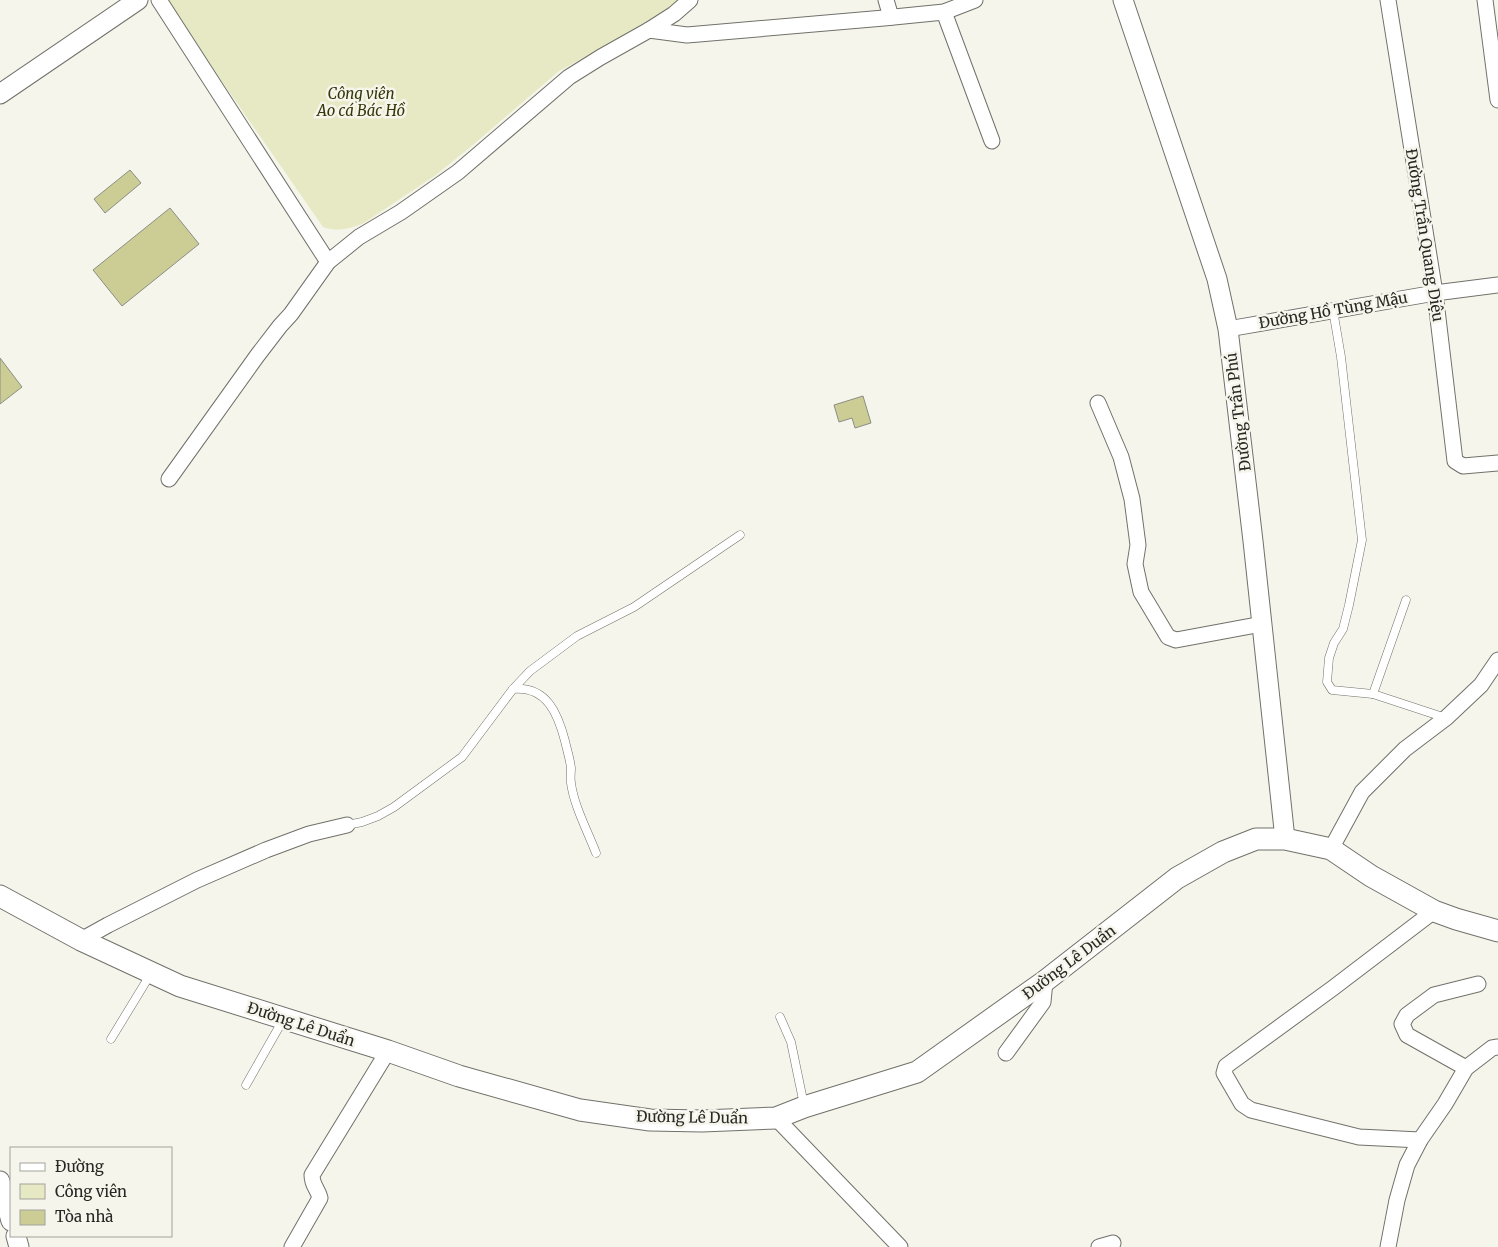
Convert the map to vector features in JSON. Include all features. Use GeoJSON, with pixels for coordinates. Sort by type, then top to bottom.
{"type":"FeatureCollection","features":[{"type":"Feature","properties":{"kind":"main road","name":"Đường Lê Duẩn"},"geometry":{"type":"LineString","coordinates":[[0,896],[81,940],[180,986],[388,1051],[460,1076],[580,1110],[650,1120],[702,1121],[776,1118],[804,1107],[916,1072],[1046,981],[1177,878],[1223,852],[1256,839],[1284,839],[1331,849]]}},
{"type":"Feature","properties":{"kind":"main road"},"geometry":{"type":"LineString","coordinates":[[1331,849],[1371,876],[1434,911],[1498,931]]}},
{"type":"Feature","properties":{"kind":"street"},"geometry":{"type":"LineString","coordinates":[[0,94],[138,0]]}},
{"type":"Feature","properties":{"kind":"street"},"geometry":{"type":"LineString","coordinates":[[159,0],[328,262]]}},
{"type":"Feature","properties":{"kind":"street"},"geometry":{"type":"LineString","coordinates":[[169,479],[257,356],[291,314],[328,262],[359,237],[401,212],[458,172],[569,77],[674,14],[690,0]]}},
{"type":"Feature","properties":{"kind":"street"},"geometry":{"type":"LineString","coordinates":[[886,0],[891,17]]}},
{"type":"Feature","properties":{"kind":"street"},"geometry":{"type":"LineString","coordinates":[[648,30],[687,35],[891,17],[944,12],[975,0]]}},
{"type":"Feature","properties":{"kind":"street","name":"Đường Trần Phú"},"geometry":{"type":"LineString","coordinates":[[1122,0],[1217,279],[1228,329],[1262,624],[1284,839]]}},
{"type":"Feature","properties":{"kind":"street","name":"Đường Trần Quang Diệu"},"geometry":{"type":"LineString","coordinates":[[1388,0],[1435,293],[1455,461],[1463,466],[1498,463]]}},
{"type":"Feature","properties":{"kind":"street"},"geometry":{"type":"LineString","coordinates":[[1485,0],[1498,100]]}},
{"type":"Feature","properties":{"kind":"street"},"geometry":{"type":"LineString","coordinates":[[944,12],[992,141]]}},
{"type":"Feature","properties":{"kind":"street","name":"Đường Hồ Tùng Mậu"},"geometry":{"type":"LineString","coordinates":[[1228,329],[1435,293],[1498,285]]}},
{"type":"Feature","properties":{"kind":"street"},"geometry":{"type":"LineString","coordinates":[[1098,404],[1121,457],[1132,499],[1138,545],[1135,564],[1141,592],[1168,637],[1176,640],[1262,624]]}},
{"type":"Feature","properties":{"kind":"street"},"geometry":{"type":"LineString","coordinates":[[1331,849],[1362,792],[1405,749],[1446,718],[1481,685],[1498,660]]}},
{"type":"Feature","properties":{"kind":"street"},"geometry":{"type":"LineString","coordinates":[[81,940],[108,924],[197,880],[266,850],[309,834],[348,825]]}},
{"type":"Feature","properties":{"kind":"street"},"geometry":{"type":"LineString","coordinates":[[1420,1140],[1359,1136],[1251,1110],[1242,1104],[1224,1073],[1226,1066],[1434,911]]}},
{"type":"Feature","properties":{"kind":"street"},"geometry":{"type":"LineString","coordinates":[[1006,1053],[1043,1002],[1046,981]]}},
{"type":"Feature","properties":{"kind":"street"},"geometry":{"type":"LineString","coordinates":[[1466,1068],[1407,1035],[1402,1024],[1407,1015],[1434,994],[1478,984]]}},
{"type":"Feature","properties":{"kind":"street"},"geometry":{"type":"LineString","coordinates":[[1388,1247],[1397,1200],[1407,1165],[1420,1140],[1445,1104],[1466,1068],[1492,1048],[1498,1047]]}},
{"type":"Feature","properties":{"kind":"street"},"geometry":{"type":"LineString","coordinates":[[292,1247],[320,1198],[312,1183],[312,1175],[388,1051]]}},
{"type":"Feature","properties":{"kind":"street"},"geometry":{"type":"LineString","coordinates":[[776,1118],[900,1247]]}},
{"type":"Feature","properties":{"kind":"street"},"geometry":{"type":"LineString","coordinates":[[0,1181],[10,1217]]}},
{"type":"Feature","properties":{"kind":"lane"},"geometry":{"type":"LineString","coordinates":[[1333,310],[1362,540],[1350,605],[1343,629],[1334,643],[1329,658],[1328,682],[1332,690],[1374,694],[1446,718]]}},
{"type":"Feature","properties":{"kind":"lane"},"geometry":{"type":"LineString","coordinates":[[348,825],[370,819],[394,807],[462,757],[530,670],[577,636],[634,607],[740,536]]}},
{"type":"Feature","properties":{"kind":"lane"},"geometry":{"type":"LineString","coordinates":[[1374,694],[1406,600]]}},
{"type":"Feature","properties":{"kind":"lane"},"geometry":{"type":"LineString","coordinates":[[513,690],[522,688],[534,692],[549,702],[560,722],[571,767],[571,784],[596,853]]}},
{"type":"Feature","properties":{"kind":"lane"},"geometry":{"type":"LineString","coordinates":[[111,1040],[151,973]]}},
{"type":"Feature","properties":{"kind":"lane"},"geometry":{"type":"LineString","coordinates":[[780,1017],[792,1042],[804,1107]]}},
{"type":"Feature","properties":{"kind":"lane"},"geometry":{"type":"LineString","coordinates":[[246,1085],[284,1018]]}},
{"type":"Feature","properties":{"kind":"green space","name":"Công viên Ao cá Bác Hồ"},"geometry":{"type":"Polygon","coordinates":[[[169,0],[680,0],[623,37],[559,71],[436,175],[364,223],[339,230],[323,227],[171,8],[169,0]]]}},
{"type":"Feature","properties":{"kind":"building"},"geometry":{"type":"Polygon","coordinates":[[[130,170],[141,183],[105,213],[94,199],[130,170]]]}},
{"type":"Feature","properties":{"kind":"building"},"geometry":{"type":"Polygon","coordinates":[[[170,208],[199,244],[122,306],[93,270],[170,208]]]}},
{"type":"Feature","properties":{"kind":"building"},"geometry":{"type":"Polygon","coordinates":[[[0,358],[22,387],[0,404],[0,358]]]}},
{"type":"Feature","properties":{"kind":"building"},"geometry":{"type":"Polygon","coordinates":[[[863,396],[871,423],[855,428],[852,418],[839,422],[834,405],[863,396]]]}}]}
